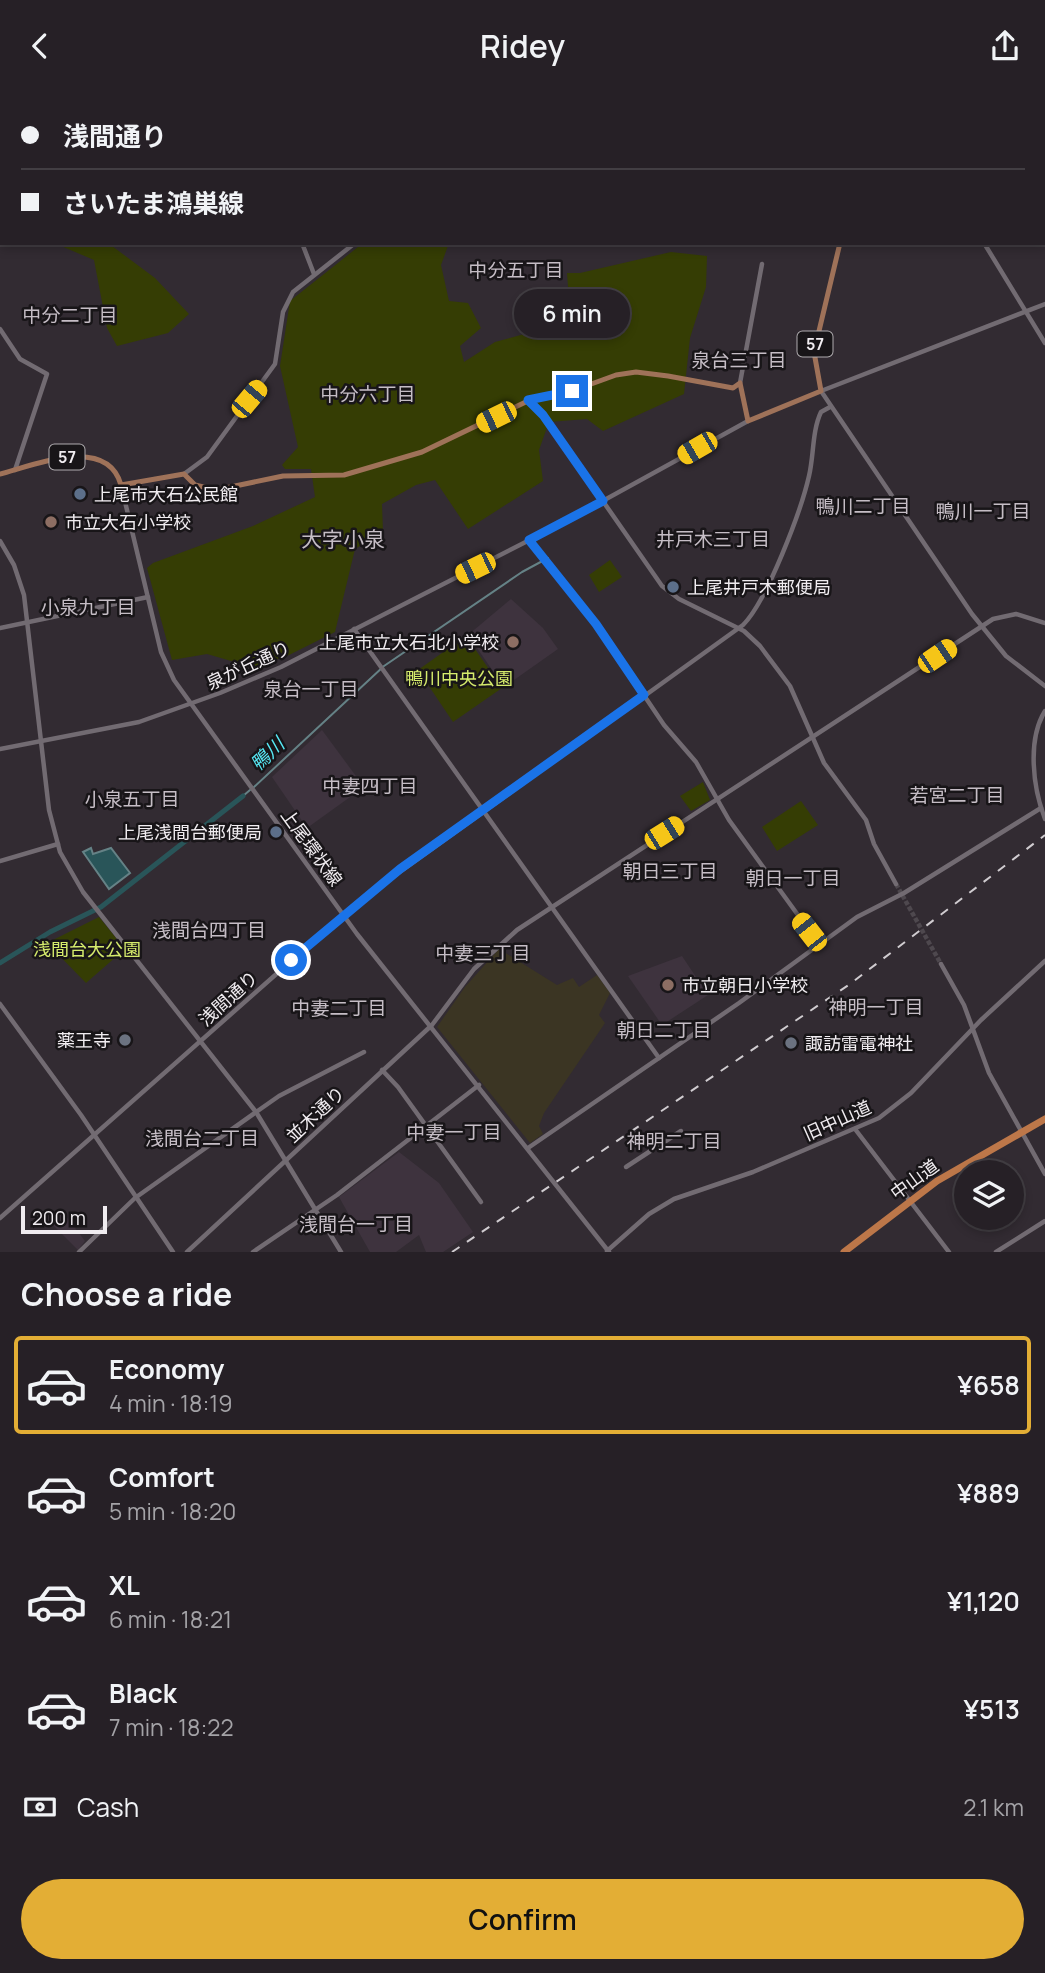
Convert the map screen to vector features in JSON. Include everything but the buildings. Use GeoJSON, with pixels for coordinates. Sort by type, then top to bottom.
{"type":"FeatureCollection","features":[{"type":"Feature","properties":{"kind":"highway","name":"中山道"},"geometry":{"type":"LineString","coordinates":[[846,1252],[956,1168],[1045,1121]]}},
{"type":"Feature","properties":{"kind":"main road","name":"57"},"geometry":{"type":"LineString","coordinates":[[821,391],[814,352],[840,245]]}},
{"type":"Feature","properties":{"kind":"main road"},"geometry":{"type":"LineString","coordinates":[[121,485],[184,474],[195,485],[216,491],[283,477],[344,475],[422,452],[528,400],[572,391],[609,376],[636,372],[689,378],[733,388],[740,383],[747,421],[821,391]]}},
{"type":"Feature","properties":{"kind":"main road","name":"57"},"geometry":{"type":"LineString","coordinates":[[0,474],[61,458],[90,459],[110,464],[121,485]]}},
{"type":"Feature","properties":{"kind":"street"},"geometry":{"type":"LineString","coordinates":[[303,245],[314,274]]}},
{"type":"Feature","properties":{"kind":"street"},"geometry":{"type":"LineString","coordinates":[[184,474],[207,457],[268,376],[275,364],[285,304],[296,288],[352,245]]}},
{"type":"Feature","properties":{"kind":"street"},"geometry":{"type":"LineString","coordinates":[[985,245],[1045,343]]}},
{"type":"Feature","properties":{"kind":"street"},"geometry":{"type":"LineString","coordinates":[[740,383],[762,264]]}},
{"type":"Feature","properties":{"kind":"street"},"geometry":{"type":"LineString","coordinates":[[1045,304],[821,391],[972,614],[1006,656],[1045,685]]}},
{"type":"Feature","properties":{"kind":"street"},"geometry":{"type":"LineString","coordinates":[[0,329],[20,359],[47,374],[15,470]]}},
{"type":"Feature","properties":{"kind":"street"},"geometry":{"type":"LineString","coordinates":[[528,400],[543,415],[662,586],[679,599],[739,628],[760,646],[790,686],[833,779],[870,829],[874,844],[897,884]]}},
{"type":"Feature","properties":{"kind":"street","name":"浅間通り"},"geometry":{"type":"LineString","coordinates":[[0,1218],[343,915],[400,869],[739,628],[754,612],[789,533],[808,480],[816,423],[821,412],[830,407]]}},
{"type":"Feature","properties":{"kind":"street","name":"泉が丘通り"},"geometry":{"type":"LineString","coordinates":[[0,749],[139,722],[192,705],[281,667],[603,501],[747,421]]}},
{"type":"Feature","properties":{"kind":"street","name":"上尾環状線"},"geometry":{"type":"LineString","coordinates":[[121,485],[164,661],[192,705],[343,915],[608,1252]]}},
{"type":"Feature","properties":{"kind":"street"},"geometry":{"type":"LineString","coordinates":[[529,540],[596,624],[644,695],[696,762],[716,800],[775,888],[818,944]]}},
{"type":"Feature","properties":{"kind":"street"},"geometry":{"type":"LineString","coordinates":[[0,541],[18,575],[27,622],[49,810],[58,844],[71,875],[256,1112],[341,1252]]}},
{"type":"Feature","properties":{"kind":"street"},"geometry":{"type":"LineString","coordinates":[[0,628],[148,597]]}},
{"type":"Feature","properties":{"kind":"street","name":"並木通り"},"geometry":{"type":"LineString","coordinates":[[187,1252],[432,1025],[482,960],[517,930],[993,619],[1010,614],[1045,622]]}},
{"type":"Feature","properties":{"kind":"street"},"geometry":{"type":"LineString","coordinates":[[354,629],[659,1058]]}},
{"type":"Feature","properties":{"kind":"street"},"geometry":{"type":"LineString","coordinates":[[1045,711],[1034,741],[1041,808],[1045,819]]}},
{"type":"Feature","properties":{"kind":"street"},"geometry":{"type":"LineString","coordinates":[[528,1148],[857,917],[904,893],[1041,808]]}},
{"type":"Feature","properties":{"kind":"street"},"geometry":{"type":"LineString","coordinates":[[0,861],[58,844]]}},
{"type":"Feature","properties":{"kind":"street","name":"旧中山道"},"geometry":{"type":"LineString","coordinates":[[608,1252],[649,1214],[674,1199],[753,1172],[855,1129],[897,1105],[973,1028],[1045,961]]}},
{"type":"Feature","properties":{"kind":"street"},"geometry":{"type":"LineString","coordinates":[[941,964],[964,1005],[989,1073],[1045,1174]]}},
{"type":"Feature","properties":{"kind":"street"},"geometry":{"type":"LineString","coordinates":[[0,1005],[94,1135],[173,1252]]}},
{"type":"Feature","properties":{"kind":"street"},"geometry":{"type":"LineString","coordinates":[[79,1252],[135,1198],[256,1112],[279,1096],[364,1052]]}},
{"type":"Feature","properties":{"kind":"street"},"geometry":{"type":"LineString","coordinates":[[382,1070],[427,1126],[481,1202]]}},
{"type":"Feature","properties":{"kind":"street"},"geometry":{"type":"LineString","coordinates":[[253,1252],[316,1210],[479,1085]]}},
{"type":"Feature","properties":{"kind":"street"},"geometry":{"type":"LineString","coordinates":[[855,1129],[949,1252]]}},
{"type":"Feature","properties":{"kind":"street"},"geometry":{"type":"LineString","coordinates":[[626,1167],[681,1131]]}},
{"type":"Feature","properties":{"kind":"street"},"geometry":{"type":"LineString","coordinates":[[996,1252],[1045,1221]]}},
{"type":"Feature","properties":{"kind":"shaded area","name":"上尾市立大石北小学校"},"geometry":{"type":"Polygon","coordinates":[[[511,599],[543,628],[558,649],[504,687],[468,635],[511,599]]]}},
{"type":"Feature","properties":{"kind":"shaded area"},"geometry":{"type":"Polygon","coordinates":[[[322,730],[364,787],[307,828],[272,777],[322,730]]]}},
{"type":"Feature","properties":{"kind":"shaded area"},"geometry":{"type":"Polygon","coordinates":[[[499,949],[557,985],[573,978],[579,987],[597,975],[610,993],[599,1015],[605,1023],[544,1113],[539,1126],[543,1134],[530,1143],[437,1027],[465,987],[499,949]]]}},
{"type":"Feature","properties":{"kind":"shaded area","name":"市立朝日小学校"},"geometry":{"type":"Polygon","coordinates":[[[682,956],[708,995],[662,1025],[628,976],[682,956]]]}},
{"type":"Feature","properties":{"kind":"shaded area"},"geometry":{"type":"Polygon","coordinates":[[[399,1152],[439,1183],[473,1232],[443,1252],[426,1252],[419,1235],[396,1252],[370,1252],[339,1197],[399,1152]]]}},
{"type":"Feature","properties":{"kind":"shaded area"},"geometry":{"type":"Polygon","coordinates":[[[62,1211],[85,1241],[78,1250],[51,1223],[62,1211]]]}},
{"type":"Feature","properties":{"kind":"green space"},"geometry":{"type":"Polygon","coordinates":[[[59,245],[111,245],[155,278],[189,314],[168,333],[117,346],[107,328],[94,260],[59,245]]]}},
{"type":"Feature","properties":{"kind":"green space"},"geometry":{"type":"Polygon","coordinates":[[[360,245],[448,245],[441,265],[449,301],[468,303],[481,328],[460,346],[464,362],[495,342],[535,331],[569,300],[567,273],[580,273],[671,252],[707,256],[706,287],[690,338],[684,394],[603,431],[587,419],[549,422],[539,450],[543,481],[468,529],[435,480],[416,485],[382,504],[383,532],[355,549],[335,632],[287,656],[252,667],[207,654],[172,660],[147,568],[153,563],[253,526],[315,497],[311,469],[285,469],[282,465],[298,447],[280,366],[290,301],[360,245]]]}},
{"type":"Feature","properties":{"kind":"green space"},"geometry":{"type":"Polygon","coordinates":[[[610,560],[622,577],[599,592],[589,575],[610,560]]]}},
{"type":"Feature","properties":{"kind":"green space","name":"鴨川中央公園"},"geometry":{"type":"Polygon","coordinates":[[[466,636],[502,688],[453,722],[418,670],[466,636]]]}},
{"type":"Feature","properties":{"kind":"green space"},"geometry":{"type":"Polygon","coordinates":[[[703,782],[710,800],[691,811],[680,796],[703,782]]]}},
{"type":"Feature","properties":{"kind":"green space"},"geometry":{"type":"Polygon","coordinates":[[[801,801],[818,825],[777,851],[762,827],[801,801]]]}},
{"type":"Feature","properties":{"kind":"green space","name":"浅間台大公園"},"geometry":{"type":"Polygon","coordinates":[[[99,917],[125,949],[86,983],[47,943],[99,917]]]}},
{"type":"Feature","properties":{"kind":"water"},"geometry":{"type":"Polygon","coordinates":[[[91,848],[93,854],[111,848],[130,873],[109,889],[83,852],[91,848]]]}},
{"type":"Feature","properties":{"kind":"waterway","name":"鴨川"},"geometry":{"type":"LineString","coordinates":[[254,787],[384,666],[522,572],[548,558]]}},
{"type":"Feature","properties":{"kind":"waterway","name":"鴨川"},"geometry":{"type":"LineString","coordinates":[[243,796],[250,790]]}},
{"type":"Feature","properties":{"kind":"waterway","name":"鴨川"},"geometry":{"type":"LineString","coordinates":[[0,963],[50,932],[101,907],[243,796]]}},
{"type":"Feature","properties":{"kind":"tunnel"},"geometry":{"type":"LineString","coordinates":[[896,884],[941,964]]}},
{"type":"Feature","properties":{"kind":"railway"},"geometry":{"type":"LineString","coordinates":[[452,1252],[850,984],[1045,835]]}},
{"type":"Feature","properties":{"kind":"place","name":"上尾市大石公民館"},"geometry":{"type":"Point","coordinates":[80,494]}},
{"type":"Feature","properties":{"kind":"place","name":"市立大石小学校"},"geometry":{"type":"Point","coordinates":[51,522]}},
{"type":"Feature","properties":{"kind":"place","name":"上尾井戸木郵便局"},"geometry":{"type":"Point","coordinates":[673,587]}},
{"type":"Feature","properties":{"kind":"place","name":"上尾市立大石北小学校"},"geometry":{"type":"Point","coordinates":[513,642]}},
{"type":"Feature","properties":{"kind":"place","name":"上尾浅間台郵便局"},"geometry":{"type":"Point","coordinates":[276,832]}},
{"type":"Feature","properties":{"kind":"place","name":"市立朝日小学校"},"geometry":{"type":"Point","coordinates":[668,985]}},
{"type":"Feature","properties":{"kind":"place","name":"薬王寺"},"geometry":{"type":"Point","coordinates":[125,1040]}},
{"type":"Feature","properties":{"kind":"place","name":"諏訪雷電神社"},"geometry":{"type":"Point","coordinates":[791,1043]}},
{"type":"Feature","properties":{"kind":"district","name":"中分五丁目"},"geometry":{"type":"Point","coordinates":[516,270]}},
{"type":"Feature","properties":{"kind":"district","name":"中分二丁目"},"geometry":{"type":"Point","coordinates":[70,315]}},
{"type":"Feature","properties":{"kind":"district","name":"泉台三丁目"},"geometry":{"type":"Point","coordinates":[739,360]}},
{"type":"Feature","properties":{"kind":"district","name":"中分六丁目"},"geometry":{"type":"Point","coordinates":[368,394]}},
{"type":"Feature","properties":{"kind":"district","name":"鴨川二丁目"},"geometry":{"type":"Point","coordinates":[863,506]}},
{"type":"Feature","properties":{"kind":"district","name":"鴨川一丁目"},"geometry":{"type":"Point","coordinates":[983,511]}},
{"type":"Feature","properties":{"kind":"district","name":"大字小泉"},"geometry":{"type":"Point","coordinates":[343,539]}},
{"type":"Feature","properties":{"kind":"district","name":"井戸木三丁目"},"geometry":{"type":"Point","coordinates":[713,539]}},
{"type":"Feature","properties":{"kind":"district","name":"小泉九丁目"},"geometry":{"type":"Point","coordinates":[88,607]}},
{"type":"Feature","properties":{"kind":"district","name":"泉台一丁目"},"geometry":{"type":"Point","coordinates":[311,689]}},
{"type":"Feature","properties":{"kind":"district","name":"中妻四丁目"},"geometry":{"type":"Point","coordinates":[370,786]}},
{"type":"Feature","properties":{"kind":"district","name":"若宮二丁目"},"geometry":{"type":"Point","coordinates":[957,795]}},
{"type":"Feature","properties":{"kind":"district","name":"小泉五丁目"},"geometry":{"type":"Point","coordinates":[132,799]}},
{"type":"Feature","properties":{"kind":"district","name":"朝日三丁目"},"geometry":{"type":"Point","coordinates":[670,871]}},
{"type":"Feature","properties":{"kind":"district","name":"朝日一丁目"},"geometry":{"type":"Point","coordinates":[793,878]}},
{"type":"Feature","properties":{"kind":"district","name":"浅間台四丁目"},"geometry":{"type":"Point","coordinates":[209,930]}},
{"type":"Feature","properties":{"kind":"district","name":"中妻三丁目"},"geometry":{"type":"Point","coordinates":[483,953]}},
{"type":"Feature","properties":{"kind":"district","name":"神明一丁目"},"geometry":{"type":"Point","coordinates":[876,1007]}},
{"type":"Feature","properties":{"kind":"district","name":"中妻二丁目"},"geometry":{"type":"Point","coordinates":[339,1008]}},
{"type":"Feature","properties":{"kind":"district","name":"朝日二丁目"},"geometry":{"type":"Point","coordinates":[664,1030]}},
{"type":"Feature","properties":{"kind":"district","name":"中妻一丁目"},"geometry":{"type":"Point","coordinates":[454,1132]}},
{"type":"Feature","properties":{"kind":"district","name":"浅間台二丁目"},"geometry":{"type":"Point","coordinates":[202,1138]}},
{"type":"Feature","properties":{"kind":"district","name":"神明二丁目"},"geometry":{"type":"Point","coordinates":[674,1141]}},
{"type":"Feature","properties":{"kind":"district","name":"浅間台一丁目"},"geometry":{"type":"Point","coordinates":[356,1224]}},
{"type":"Feature","properties":{"kind":"route"},"geometry":{"type":"LineString","coordinates":[[291,960],[400,869],[644,695],[596,624],[529,540],[603,501],[543,415],[528,400],[572,391]]}}]}
